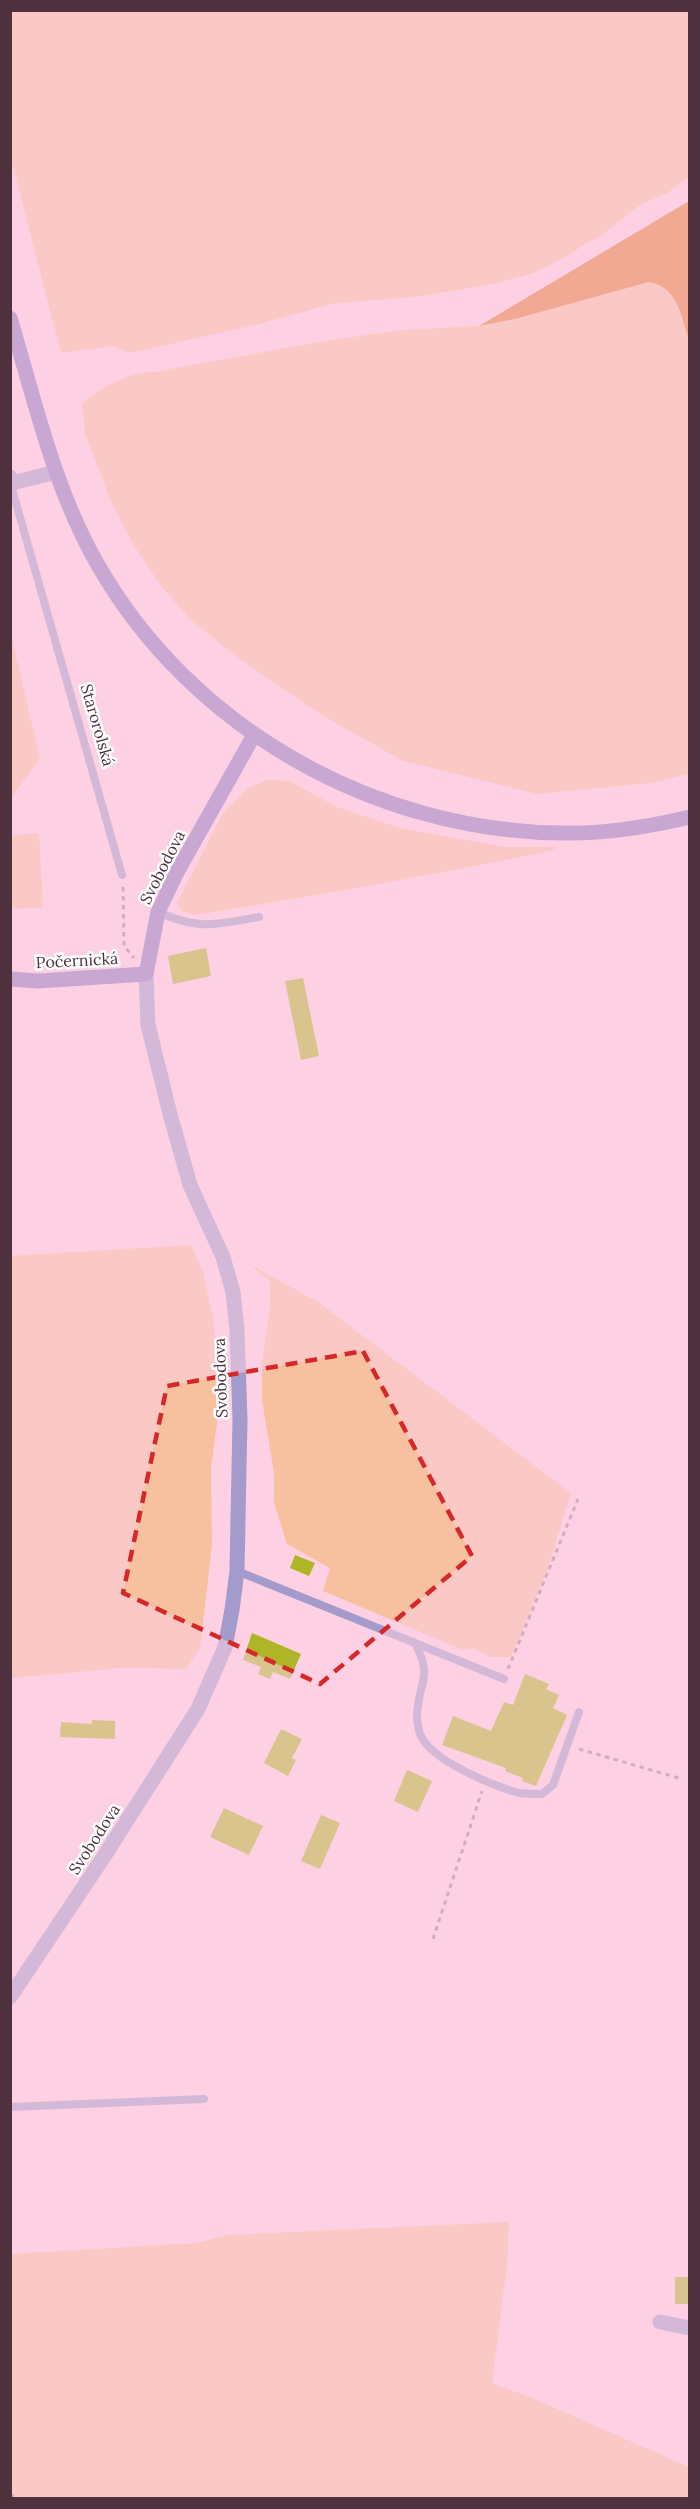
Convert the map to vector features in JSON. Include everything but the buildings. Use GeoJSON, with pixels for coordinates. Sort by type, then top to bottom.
{"type":"FeatureCollection","features":[{"type":"Feature","properties":{"kind":"main road"},"geometry":{"type":"LineString","coordinates":[[10,318],[56,472],[83,538],[102,573],[150,641],[198,691],[254,735],[310,768],[369,795],[416,811],[474,825],[523,831],[573,833],[642,827],[690,817]]}},
{"type":"Feature","properties":{"kind":"main road","name":"Svobodova"},"geometry":{"type":"LineString","coordinates":[[146,974],[158,912],[177,872],[254,735]]}},
{"type":"Feature","properties":{"kind":"main road","name":"Počernická"},"geometry":{"type":"LineString","coordinates":[[10,979],[38,981],[146,974]]}},
{"type":"Feature","properties":{"kind":"street","name":"Starorolská"},"geometry":{"type":"LineString","coordinates":[[11,481],[56,472]]}},
{"type":"Feature","properties":{"kind":"street","name":"Svobodova"},"geometry":{"type":"LineString","coordinates":[[10,1996],[103,1858],[198,1709],[225,1647],[237,1570],[240,1419],[233,1293],[223,1257],[190,1185],[170,1114],[148,1025],[146,974]]}},
{"type":"Feature","properties":{"kind":"street"},"geometry":{"type":"LineString","coordinates":[[660,2322],[690,2328]]}},
{"type":"Feature","properties":{"kind":"lane","name":"Starorolská"},"geometry":{"type":"LineString","coordinates":[[11,481],[122,875]]}},
{"type":"Feature","properties":{"kind":"lane"},"geometry":{"type":"LineString","coordinates":[[158,912],[195,925],[259,917]]}},
{"type":"Feature","properties":{"kind":"lane"},"geometry":{"type":"LineString","coordinates":[[237,1570],[504,1679]]}},
{"type":"Feature","properties":{"kind":"lane"},"geometry":{"type":"LineString","coordinates":[[415,1643],[425,1661],[424,1683],[417,1714],[421,1736],[434,1753],[486,1781],[521,1793],[542,1794],[553,1785],[579,1712]]}},
{"type":"Feature","properties":{"kind":"lane"},"geometry":{"type":"LineString","coordinates":[[10,2107],[204,2099]]}},
{"type":"Feature","properties":{"kind":"path"},"geometry":{"type":"LineString","coordinates":[[122,875],[124,946],[146,974]]}},
{"type":"Feature","properties":{"kind":"path"},"geometry":{"type":"LineString","coordinates":[[504,1679],[578,1499]]}},
{"type":"Feature","properties":{"kind":"path"},"geometry":{"type":"LineString","coordinates":[[568,1746],[682,1779]]}},
{"type":"Feature","properties":{"kind":"path"},"geometry":{"type":"LineString","coordinates":[[433,1939],[486,1781]]}},
{"type":"Feature","properties":{"kind":"path"},"geometry":{"type":"LineString","coordinates":[[10,2494],[16,2499]]}},
{"type":"Feature","properties":{"kind":"highlighted area"},"geometry":{"type":"Polygon","coordinates":[[[363,1351],[472,1556],[320,1684],[123,1593],[167,1386],[363,1351]]]}},
{"type":"Feature","properties":{"kind":"shaded area"},"geometry":{"type":"Polygon","coordinates":[[[10,11],[689,11],[689,177],[666,194],[641,204],[598,238],[534,273],[493,284],[424,296],[336,303],[259,324],[130,353],[114,346],[61,353],[11,159],[10,11]]]}},
{"type":"Feature","properties":{"kind":"shaded area"},"geometry":{"type":"Polygon","coordinates":[[[689,201],[689,340],[672,296],[659,285],[649,282],[515,319],[479,326],[689,201]]]}},
{"type":"Feature","properties":{"kind":"shaded area"},"geometry":{"type":"Polygon","coordinates":[[[649,282],[659,285],[673,296],[681,312],[689,340],[689,774],[650,783],[537,794],[403,761],[320,714],[238,658],[189,618],[161,586],[133,544],[110,499],[85,433],[82,403],[107,386],[133,375],[331,340],[403,330],[479,326],[515,319],[649,282]]]}},
{"type":"Feature","properties":{"kind":"shaded area"},"geometry":{"type":"Polygon","coordinates":[[[10,630],[40,759],[11,798],[10,798],[10,630]]]}},
{"type":"Feature","properties":{"kind":"shaded area"},"geometry":{"type":"Polygon","coordinates":[[[268,780],[289,781],[337,807],[400,828],[505,847],[558,847],[550,851],[461,869],[283,901],[194,915],[181,911],[177,903],[223,813],[248,788],[268,780]]]}},
{"type":"Feature","properties":{"kind":"shaded area"},"geometry":{"type":"Polygon","coordinates":[[[39,833],[43,908],[11,909],[11,835],[39,833]]]}},
{"type":"Feature","properties":{"kind":"shaded area"},"geometry":{"type":"Polygon","coordinates":[[[191,1245],[203,1272],[214,1323],[217,1423],[211,1469],[212,1544],[200,1649],[186,1669],[122,1668],[11,1678],[11,1256],[191,1245]]]}},
{"type":"Feature","properties":{"kind":"shaded area"},"geometry":{"type":"Polygon","coordinates":[[[249,1264],[318,1302],[571,1493],[546,1573],[511,1657],[489,1657],[474,1648],[463,1650],[323,1591],[330,1568],[287,1544],[274,1503],[274,1473],[262,1400],[262,1364],[270,1306],[270,1281],[249,1264]]]}},
{"type":"Feature","properties":{"kind":"shaded area"},"geometry":{"type":"Polygon","coordinates":[[[509,2222],[507,2265],[492,2383],[537,2400],[689,2467],[689,2498],[11,2498],[11,2254],[196,2243],[227,2235],[509,2222]]]}}]}
